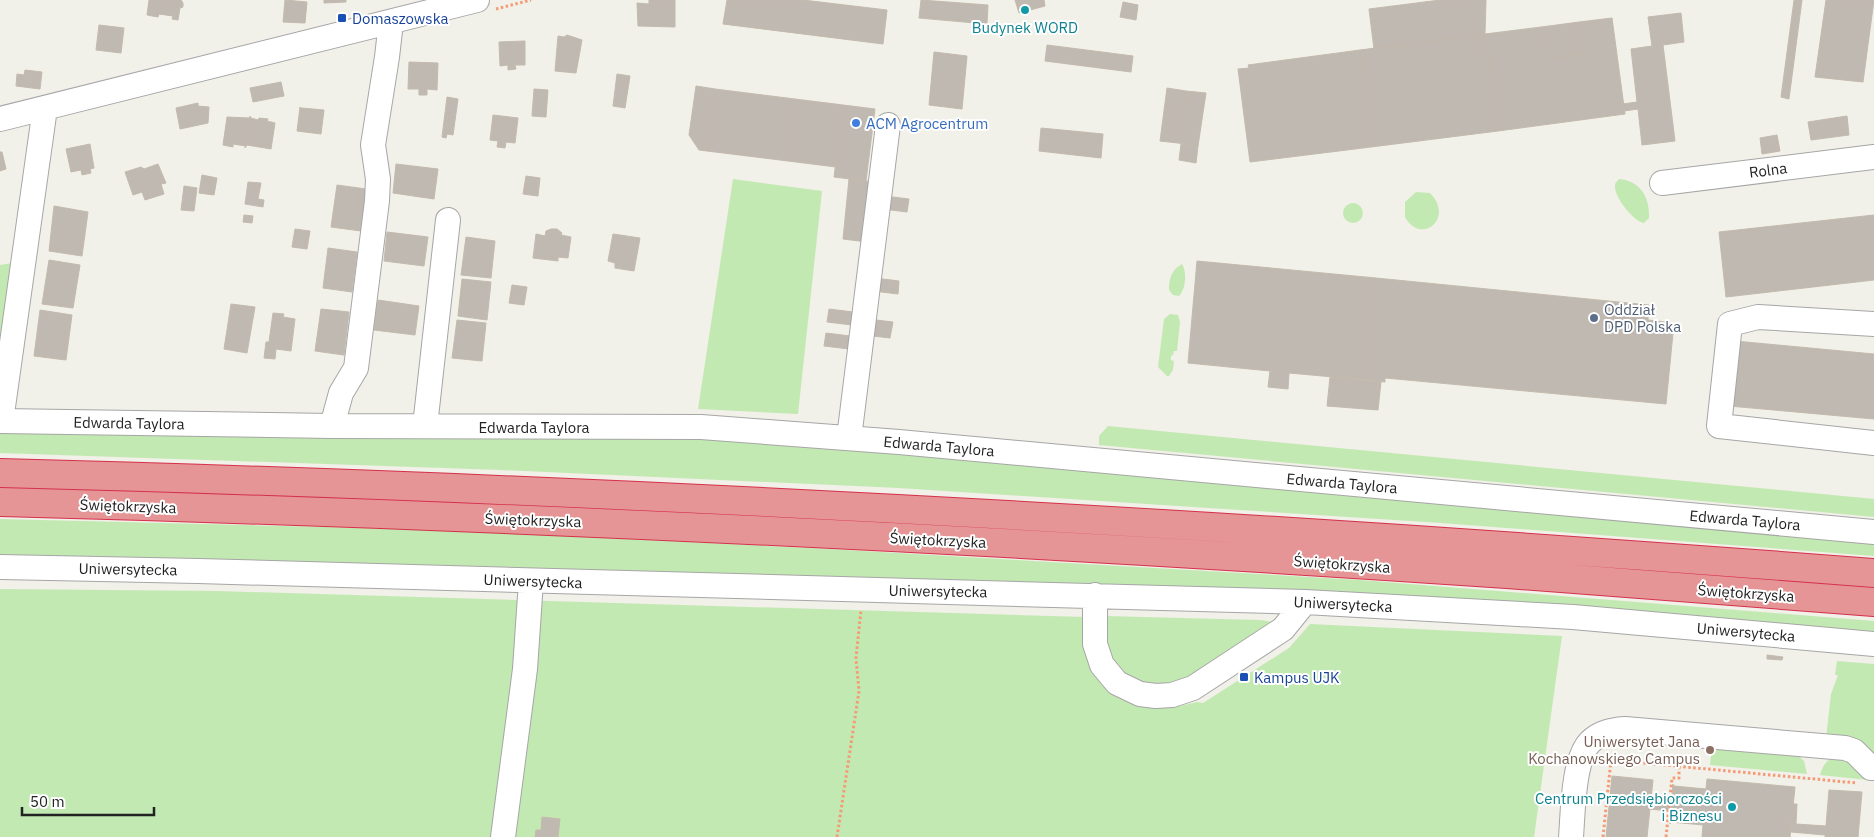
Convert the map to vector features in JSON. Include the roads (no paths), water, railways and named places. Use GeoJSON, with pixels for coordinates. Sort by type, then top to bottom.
{"type":"FeatureCollection","features":[{"type":"Feature","properties":{"kind":"highway","name":"Świętokrzyska"},"geometry":{"type":"LineString","coordinates":[[0,473],[410,486],[714,499],[1034,516],[1425,540],[1874,573]]}},
{"type":"Feature","properties":{"kind":"highway","name":"Świętokrzyska"},"geometry":{"type":"LineString","coordinates":[[0,502],[508,519],[870,536],[1480,573],[1874,602]]}},
{"type":"Feature","properties":{"kind":"street"},"geometry":{"type":"LineString","coordinates":[[0,119],[477,0]]}},
{"type":"Feature","properties":{"kind":"street"},"geometry":{"type":"LineString","coordinates":[[332,426],[341,393],[356,368],[377,201],[378,180],[373,145],[388,56],[391,22]]}},
{"type":"Feature","properties":{"kind":"street"},"geometry":{"type":"LineString","coordinates":[[1,421],[45,108]]}},
{"type":"Feature","properties":{"kind":"street"},"geometry":{"type":"LineString","coordinates":[[849,438],[888,125]]}},
{"type":"Feature","properties":{"kind":"street","name":"Rolna"},"geometry":{"type":"LineString","coordinates":[[1662,183],[1874,157]]}},
{"type":"Feature","properties":{"kind":"street"},"geometry":{"type":"LineString","coordinates":[[425,426],[448,220]]}},
{"type":"Feature","properties":{"kind":"street"},"geometry":{"type":"LineString","coordinates":[[1874,324],[1758,317],[1730,324],[1719,426],[1874,443]]}},
{"type":"Feature","properties":{"kind":"street","name":"Edwarda Taylora"},"geometry":{"type":"LineString","coordinates":[[1,421],[332,426],[701,427],[849,438],[1874,532]]}},
{"type":"Feature","properties":{"kind":"street","name":"Uniwersytecka"},"geometry":{"type":"LineString","coordinates":[[0,567],[188,570],[531,581],[1095,594],[1305,602],[1572,617],[1874,644]]}},
{"type":"Feature","properties":{"kind":"street"},"geometry":{"type":"LineString","coordinates":[[503,837],[525,669],[531,581]]}},
{"type":"Feature","properties":{"kind":"street"},"geometry":{"type":"LineString","coordinates":[[1095,594],[1095,644],[1102,665],[1117,684],[1140,694],[1156,696],[1193,688],[1283,629],[1305,602]]}},
{"type":"Feature","properties":{"kind":"street"},"geometry":{"type":"LineString","coordinates":[[1571,837],[1578,768],[1589,743],[1611,730],[1625,729],[1845,748],[1854,751],[1871,768],[1867,776]]}},
{"type":"Feature","properties":{"kind":"place","name":"Budynek WORD"},"geometry":{"type":"Point","coordinates":[1025,10]}},
{"type":"Feature","properties":{"kind":"place","name":"Domaszowska"},"geometry":{"type":"Point","coordinates":[342,18]}},
{"type":"Feature","properties":{"kind":"place","name":"ACM Agrocentrum"},"geometry":{"type":"Point","coordinates":[856,123]}},
{"type":"Feature","properties":{"kind":"place","name":"Oddział DPD Polska"},"geometry":{"type":"Point","coordinates":[1594,318]}},
{"type":"Feature","properties":{"kind":"place","name":"Kampus UJK"},"geometry":{"type":"Point","coordinates":[1244,677]}},
{"type":"Feature","properties":{"kind":"place","name":"Uniwersytet Jana Kochanowskiego Campus"},"geometry":{"type":"Point","coordinates":[1710,750]}},
{"type":"Feature","properties":{"kind":"place","name":"Centrum Przedsiębiorczości i Biznesu"},"geometry":{"type":"Point","coordinates":[1732,807]}}]}
